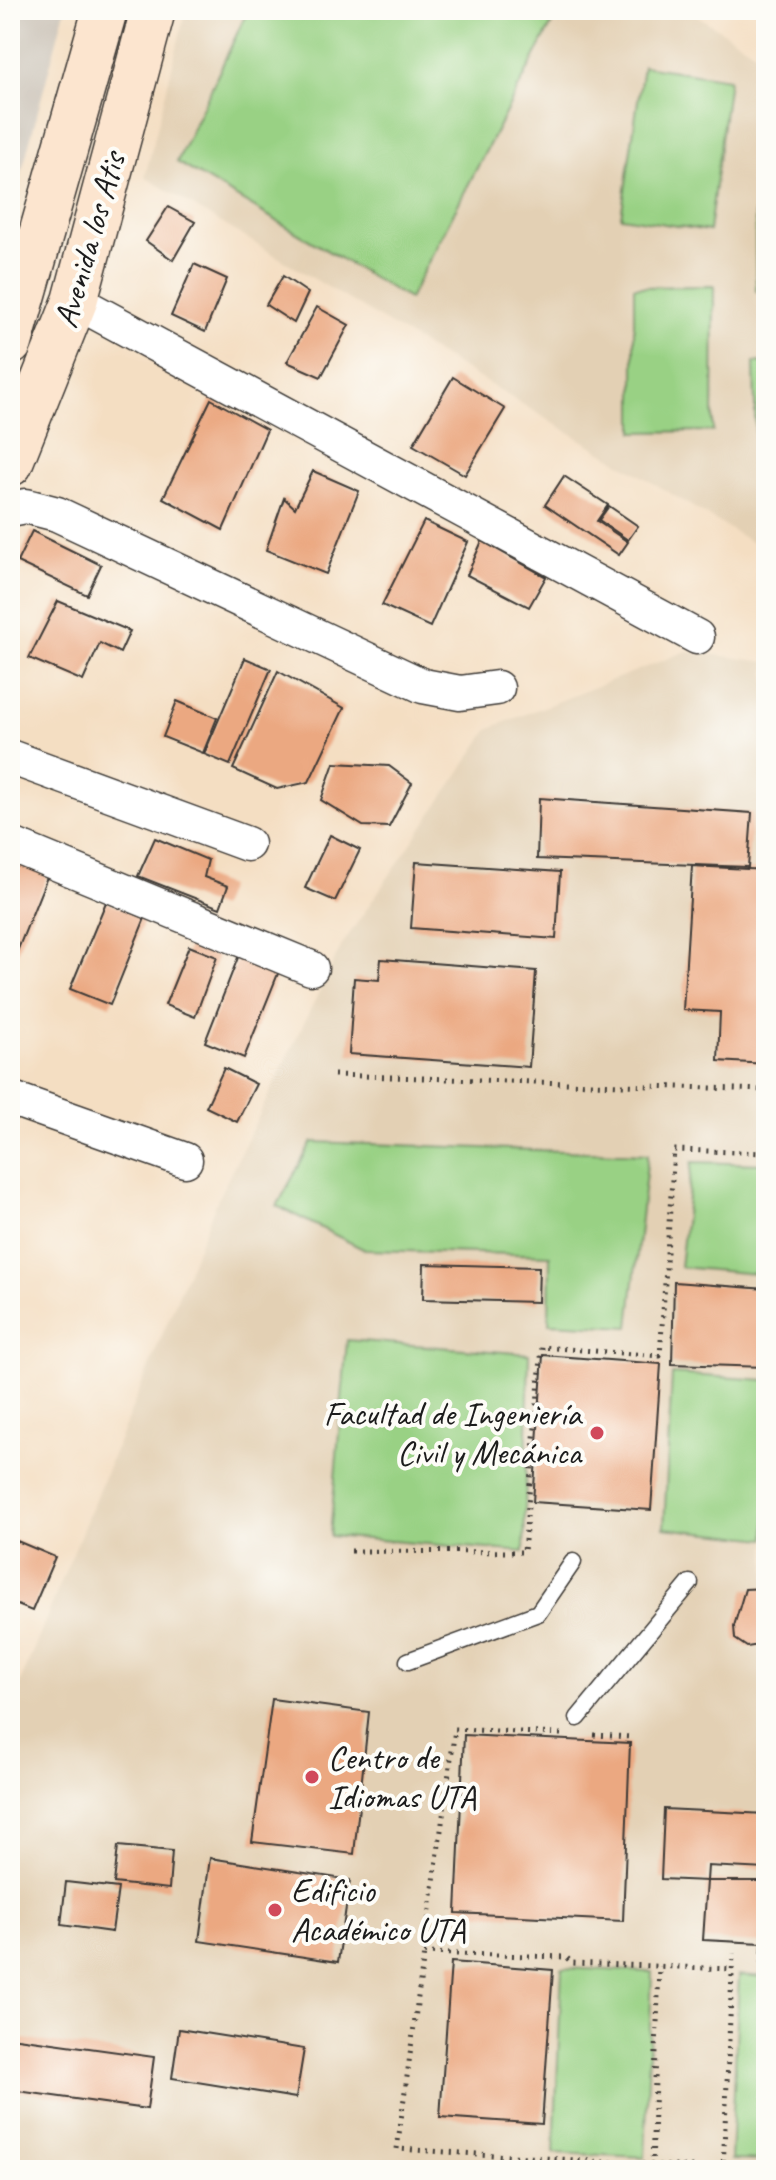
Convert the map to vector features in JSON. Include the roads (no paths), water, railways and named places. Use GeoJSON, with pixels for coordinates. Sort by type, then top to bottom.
{"type":"FeatureCollection","features":[{"type":"Feature","properties":{"kind":"street","name":"Avenida los Atis"},"geometry":{"type":"LineString","coordinates":[[10,343],[105,10]]}},
{"type":"Feature","properties":{"kind":"street","name":"Avenida los Atis"},"geometry":{"type":"LineString","coordinates":[[10,464],[75,301],[153,10]]}},
{"type":"Feature","properties":{"kind":"street"},"geometry":{"type":"LineString","coordinates":[[75,301],[697,637]]}},
{"type":"Feature","properties":{"kind":"street"},"geometry":{"type":"LineString","coordinates":[[10,509],[26,506],[57,514],[423,686],[460,693],[497,688]]}},
{"type":"Feature","properties":{"kind":"street"},"geometry":{"type":"LineString","coordinates":[[10,757],[247,844]]}},
{"type":"Feature","properties":{"kind":"street"},"geometry":{"type":"LineString","coordinates":[[10,844],[311,968]]}},
{"type":"Feature","properties":{"kind":"street"},"geometry":{"type":"LineString","coordinates":[[10,1098],[185,1160]]}},
{"type":"Feature","properties":{"kind":"lane"},"geometry":{"type":"LineString","coordinates":[[408,1661],[538,1613],[573,1562]]}},
{"type":"Feature","properties":{"kind":"lane"},"geometry":{"type":"LineString","coordinates":[[576,1726],[690,1583]]}},
{"type":"Feature","properties":{"kind":"place","name":"Facultad de Ingeniería Civil y Mecánica"},"geometry":{"type":"Point","coordinates":[597,1433]}},
{"type":"Feature","properties":{"kind":"place","name":"Centro de Idiomas UTA"},"geometry":{"type":"Point","coordinates":[312,1777]}},
{"type":"Feature","properties":{"kind":"place","name":"Edificio Académico UTA"},"geometry":{"type":"Point","coordinates":[275,1910]}}]}
